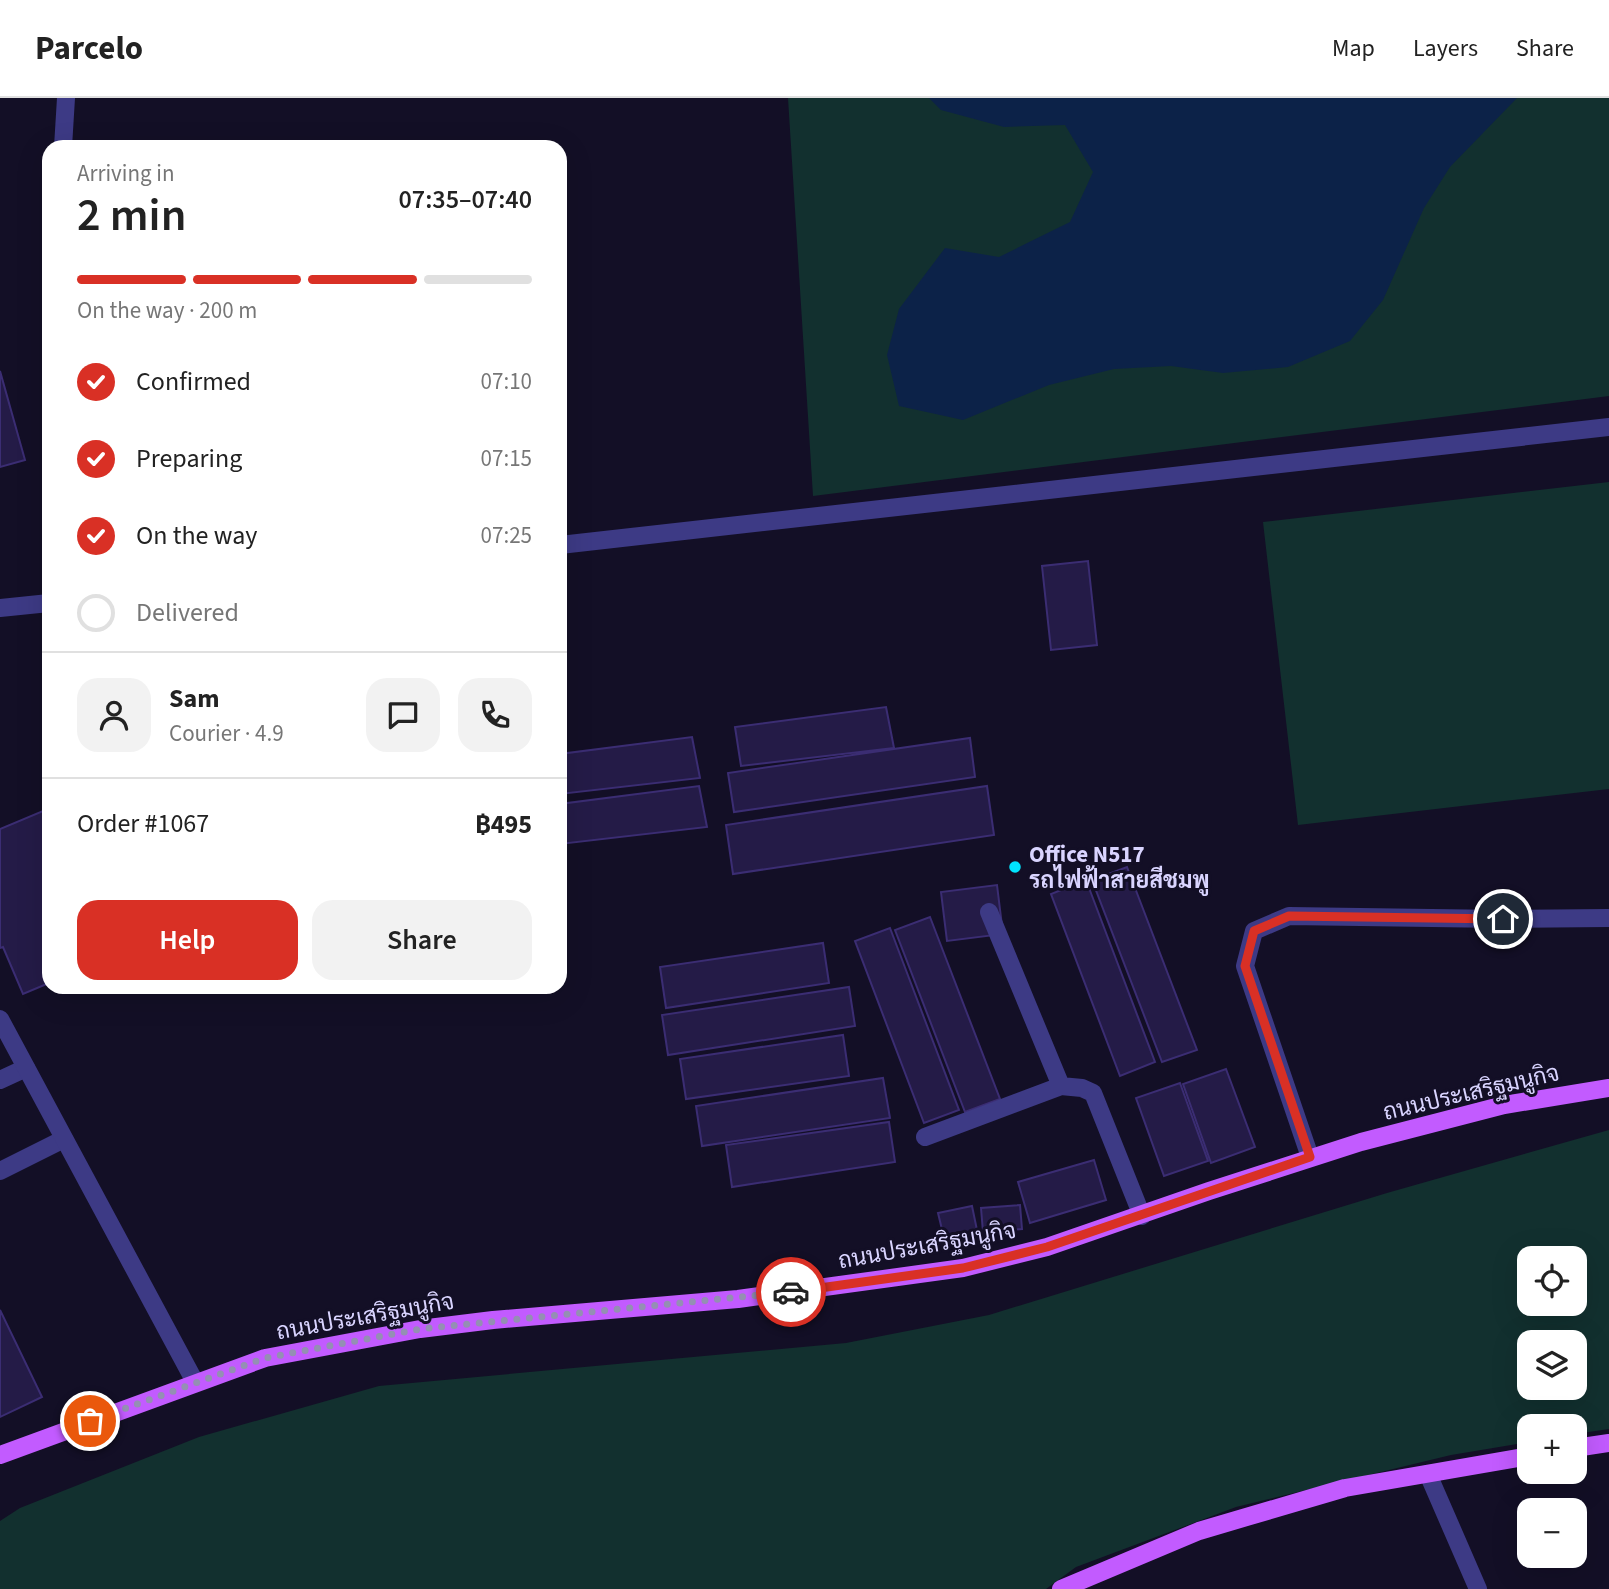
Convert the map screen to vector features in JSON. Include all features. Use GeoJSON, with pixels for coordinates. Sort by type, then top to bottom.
{"type":"FeatureCollection","features":[{"type":"Feature","properties":{"kind":"main road","name":"ถนนประเสริฐมนูกิจ"},"geometry":{"type":"LineString","coordinates":[[0,1455],[265,1358],[420,1329],[493,1320],[738,1299],[963,1268],[1047,1247],[1310,1157],[1504,1105],[1609,1088]]}},
{"type":"Feature","properties":{"kind":"main road"},"geometry":{"type":"LineString","coordinates":[[1587,1446],[1609,1443]]}},
{"type":"Feature","properties":{"kind":"main road"},"geometry":{"type":"LineString","coordinates":[[1060,1589],[1199,1531],[1345,1488],[1517,1458]]}},
{"type":"Feature","properties":{"kind":"street"},"geometry":{"type":"LineString","coordinates":[[64,140],[66,98]]}},
{"type":"Feature","properties":{"kind":"street"},"geometry":{"type":"LineString","coordinates":[[567,544],[1609,427]]}},
{"type":"Feature","properties":{"kind":"street"},"geometry":{"type":"LineString","coordinates":[[0,608],[42,604]]}},
{"type":"Feature","properties":{"kind":"street"},"geometry":{"type":"LineString","coordinates":[[989,912],[1062,1086]]}},
{"type":"Feature","properties":{"kind":"street"},"geometry":{"type":"LineString","coordinates":[[1310,1157],[1245,966],[1254,931],[1289,916],[1609,918]]}},
{"type":"Feature","properties":{"kind":"street"},"geometry":{"type":"LineString","coordinates":[[0,1019],[195,1382]]}},
{"type":"Feature","properties":{"kind":"street"},"geometry":{"type":"LineString","coordinates":[[0,1080],[26,1068]]}},
{"type":"Feature","properties":{"kind":"street"},"geometry":{"type":"LineString","coordinates":[[925,1137],[1062,1086],[1082,1088],[1093,1093],[1142,1216]]}},
{"type":"Feature","properties":{"kind":"street"},"geometry":{"type":"LineString","coordinates":[[0,1171],[64,1139]]}},
{"type":"Feature","properties":{"kind":"street"},"geometry":{"type":"LineString","coordinates":[[1428,1474],[1478,1589]]}},
{"type":"Feature","properties":{"kind":"green space"},"geometry":{"type":"Polygon","coordinates":[[[788,98],[1609,98],[1609,396],[813,496],[788,98]]]}},
{"type":"Feature","properties":{"kind":"green space"},"geometry":{"type":"Polygon","coordinates":[[[1609,482],[1609,789],[1298,825],[1263,522],[1609,482]]]}},
{"type":"Feature","properties":{"kind":"green space"},"geometry":{"type":"Polygon","coordinates":[[[1609,1130],[1609,1429],[1587,1432],[1587,1414],[1517,1414],[1517,1444],[1451,1455],[1236,1507],[1076,1567],[1046,1589],[0,1589],[0,1521],[20,1508],[199,1437],[379,1386],[846,1343],[989,1315],[1387,1193],[1609,1130]]]}},
{"type":"Feature","properties":{"kind":"water"},"geometry":{"type":"Polygon","coordinates":[[[929,98],[1517,98],[1450,167],[1424,208],[1383,300],[1350,341],[1288,367],[1223,373],[1171,366],[1114,369],[1049,385],[963,420],[899,406],[887,355],[899,309],[945,248],[999,257],[1070,222],[1093,172],[1065,125],[1004,127],[941,110],[929,98]]]}},
{"type":"Feature","properties":{"kind":"building"},"geometry":{"type":"Polygon","coordinates":[[[0,371],[25,460],[0,467],[0,371]]]}},
{"type":"Feature","properties":{"kind":"building"},"geometry":{"type":"Polygon","coordinates":[[[1088,561],[1097,645],[1051,650],[1042,566],[1088,561]]]}},
{"type":"Feature","properties":{"kind":"building"},"geometry":{"type":"Polygon","coordinates":[[[886,707],[894,748],[741,766],[735,727],[886,707]]]}},
{"type":"Feature","properties":{"kind":"building"},"geometry":{"type":"Polygon","coordinates":[[[692,737],[700,778],[567,793],[567,753],[692,737]]]}},
{"type":"Feature","properties":{"kind":"building"},"geometry":{"type":"Polygon","coordinates":[[[970,738],[975,777],[734,812],[728,773],[970,738]]]}},
{"type":"Feature","properties":{"kind":"building"},"geometry":{"type":"Polygon","coordinates":[[[699,786],[707,827],[567,843],[567,803],[699,786]]]}},
{"type":"Feature","properties":{"kind":"building"},"geometry":{"type":"Polygon","coordinates":[[[987,786],[994,835],[733,874],[726,825],[987,786]]]}},
{"type":"Feature","properties":{"kind":"building"},"geometry":{"type":"Polygon","coordinates":[[[42,811],[42,986],[23,994],[3,947],[0,948],[0,829],[42,811]]]}},
{"type":"Feature","properties":{"kind":"building"},"geometry":{"type":"Polygon","coordinates":[[[1127,867],[1197,1050],[1162,1062],[1092,880],[1127,867]]]}},
{"type":"Feature","properties":{"kind":"building"},"geometry":{"type":"Polygon","coordinates":[[[1086,880],[1155,1062],[1120,1076],[1051,894],[1086,880]]]}},
{"type":"Feature","properties":{"kind":"building"},"geometry":{"type":"Polygon","coordinates":[[[997,885],[1003,934],[947,941],[941,892],[997,885]]]}},
{"type":"Feature","properties":{"kind":"building"},"geometry":{"type":"Polygon","coordinates":[[[930,917],[1000,1099],[965,1112],[895,930],[930,917]]]}},
{"type":"Feature","properties":{"kind":"building"},"geometry":{"type":"Polygon","coordinates":[[[890,928],[959,1110],[924,1123],[855,941],[890,928]]]}},
{"type":"Feature","properties":{"kind":"building"},"geometry":{"type":"Polygon","coordinates":[[[823,943],[829,983],[666,1008],[660,967],[823,943]]]}},
{"type":"Feature","properties":{"kind":"building"},"geometry":{"type":"Polygon","coordinates":[[[849,987],[855,1026],[668,1055],[662,1015],[849,987]]]}},
{"type":"Feature","properties":{"kind":"building"},"geometry":{"type":"Polygon","coordinates":[[[843,1035],[849,1076],[686,1099],[680,1059],[843,1035]]]}},
{"type":"Feature","properties":{"kind":"building"},"geometry":{"type":"Polygon","coordinates":[[[1226,1069],[1255,1147],[1211,1163],[1183,1084],[1226,1069]]]}},
{"type":"Feature","properties":{"kind":"building"},"geometry":{"type":"Polygon","coordinates":[[[883,1078],[890,1118],[702,1146],[696,1106],[883,1078]]]}},
{"type":"Feature","properties":{"kind":"building"},"geometry":{"type":"Polygon","coordinates":[[[1180,1083],[1208,1161],[1164,1176],[1136,1098],[1180,1083]]]}},
{"type":"Feature","properties":{"kind":"building"},"geometry":{"type":"Polygon","coordinates":[[[889,1122],[895,1162],[732,1187],[726,1145],[889,1122]]]}},
{"type":"Feature","properties":{"kind":"building"},"geometry":{"type":"Polygon","coordinates":[[[1094,1160],[1106,1200],[1030,1223],[1018,1182],[1094,1160]]]}},
{"type":"Feature","properties":{"kind":"building"},"geometry":{"type":"Polygon","coordinates":[[[1020,1205],[1022,1229],[983,1232],[981,1208],[1020,1205]]]}},
{"type":"Feature","properties":{"kind":"building"},"geometry":{"type":"Polygon","coordinates":[[[972,1206],[978,1235],[945,1242],[938,1213],[972,1206]]]}},
{"type":"Feature","properties":{"kind":"building"},"geometry":{"type":"Polygon","coordinates":[[[0,1310],[42,1397],[0,1417],[0,1310]]]}},
{"type":"Feature","properties":{"kind":"way so far"},"geometry":{"type":"LineString","coordinates":[[90,1421],[265,1358],[420,1329],[791,1292]]}},
{"type":"Feature","properties":{"kind":"place","name":"Office N517 รถไฟฟ้าสายสีชมพู"},"geometry":{"type":"Point","coordinates":[1015,867]}},
{"type":"Feature","properties":{"kind":"route"},"geometry":{"type":"LineString","coordinates":[[791,1292],[963,1268],[1047,1247],[1310,1157],[1245,966],[1254,931],[1289,916],[1503,919]]}}]}
